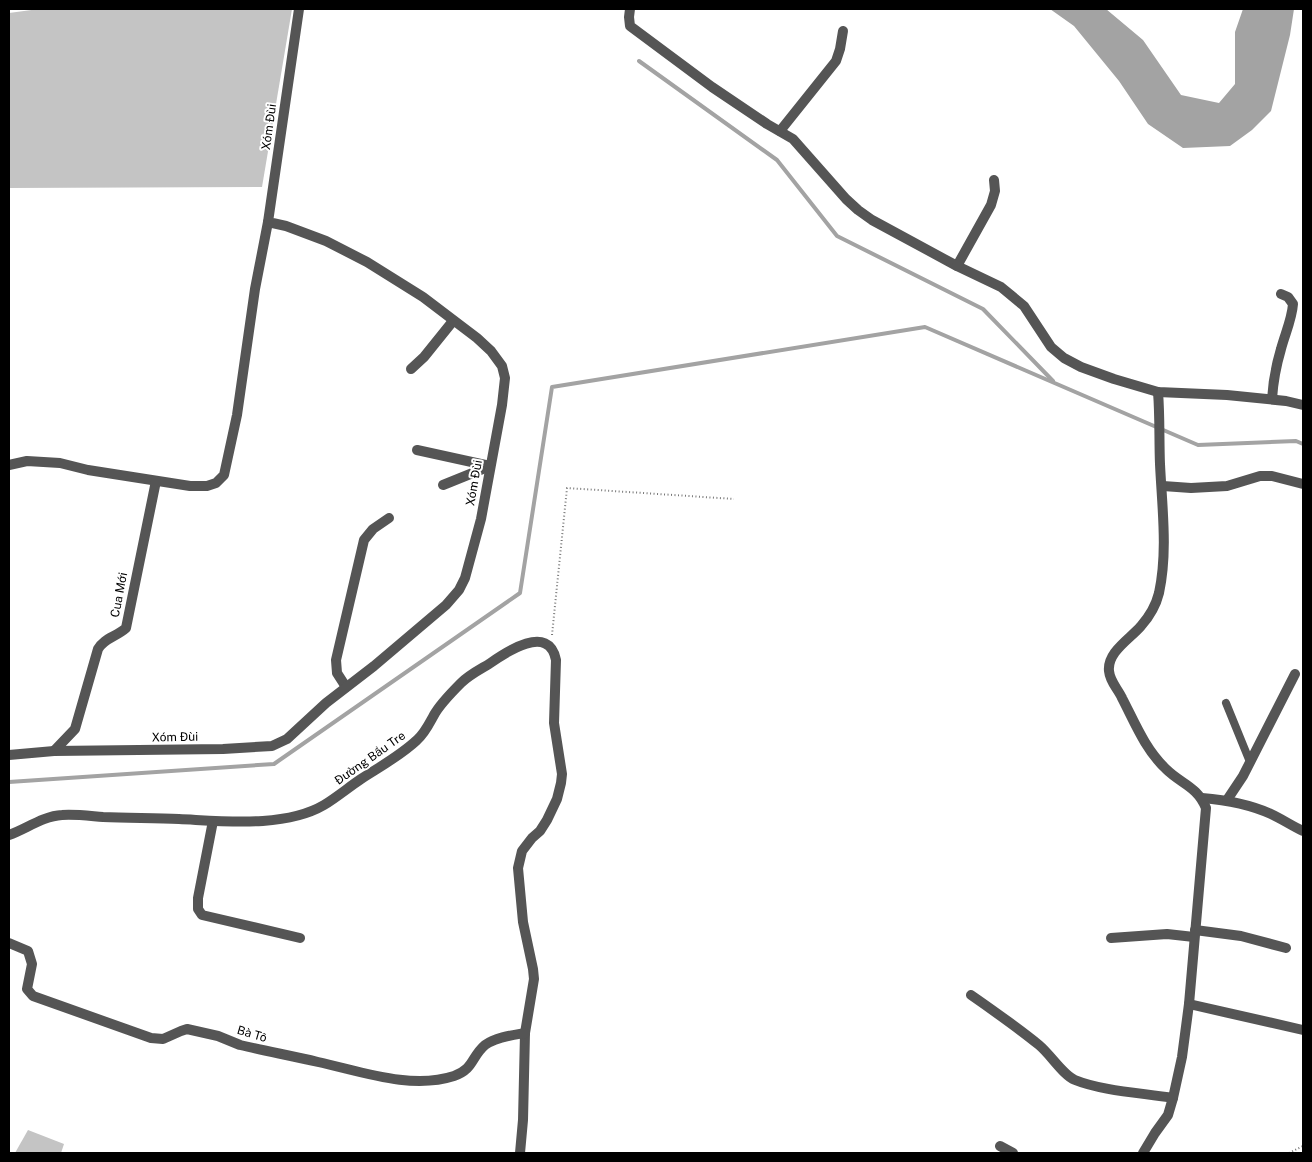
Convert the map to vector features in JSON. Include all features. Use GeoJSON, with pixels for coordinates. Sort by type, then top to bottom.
{"type":"FeatureCollection","features":[{"type":"Feature","properties":{"kind":"street","name":"Xóm Đùi"},"geometry":{"type":"LineString","coordinates":[[9,755],[54,751],[223,749],[272,746],[287,739],[326,703],[446,605],[459,590],[465,578],[481,519],[502,405],[504,372],[491,351],[477,338],[423,297],[367,262],[326,241],[286,226],[268,222],[300,9]]}},
{"type":"Feature","properties":{"kind":"street"},"geometry":{"type":"LineString","coordinates":[[630,9],[628,18],[630,26],[712,87],[793,139],[858,210],[872,220],[957,266],[1001,287],[1011,295],[1024,306],[1051,347],[1064,358],[1089,370],[1158,392],[1272,399],[1303,405]]}},
{"type":"Feature","properties":{"kind":"street"},"geometry":{"type":"LineString","coordinates":[[780,132],[836,60],[843,31]]}},
{"type":"Feature","properties":{"kind":"street"},"geometry":{"type":"LineString","coordinates":[[957,266],[990,205],[995,190],[994,180]]}},
{"type":"Feature","properties":{"kind":"street"},"geometry":{"type":"LineString","coordinates":[[9,465],[28,460],[190,486],[207,486],[216,483],[224,475],[237,414],[255,289],[268,222]]}},
{"type":"Feature","properties":{"kind":"street"},"geometry":{"type":"LineString","coordinates":[[1272,399],[1280,350],[1293,312],[1293,304],[1288,297],[1281,294]]}},
{"type":"Feature","properties":{"kind":"street"},"geometry":{"type":"LineString","coordinates":[[411,369],[424,357],[453,320]]}},
{"type":"Feature","properties":{"kind":"street"},"geometry":{"type":"LineString","coordinates":[[1143,1153],[1168,1116],[1182,1057],[1189,1004],[1206,808],[1202,798],[1192,787],[1167,770],[1151,753],[1112,682],[1108,670],[1113,654],[1141,626],[1151,612],[1159,595],[1163,561],[1163,486],[1158,392]]}},
{"type":"Feature","properties":{"kind":"street"},"geometry":{"type":"LineString","coordinates":[[417,450],[490,466]]}},
{"type":"Feature","properties":{"kind":"street"},"geometry":{"type":"LineString","coordinates":[[443,485],[490,466]]}},
{"type":"Feature","properties":{"kind":"street"},"geometry":{"type":"LineString","coordinates":[[1163,486],[1191,488],[1227,486],[1260,476],[1272,476],[1303,484]]}},
{"type":"Feature","properties":{"kind":"street","name":"Cua Mới"},"geometry":{"type":"LineString","coordinates":[[54,751],[75,729],[98,649],[102,642],[126,628],[156,481]]}},
{"type":"Feature","properties":{"kind":"street"},"geometry":{"type":"LineString","coordinates":[[346,687],[337,673],[336,660],[358,561],[364,540],[373,528],[389,518]]}},
{"type":"Feature","properties":{"kind":"street","name":"Đường Bầu Tre"},"geometry":{"type":"LineString","coordinates":[[9,835],[61,815],[213,821],[271,820],[307,813],[389,763],[418,739],[428,727],[434,714],[462,682],[474,673],[518,646],[535,641],[550,647]]}},
{"type":"Feature","properties":{"kind":"street"},"geometry":{"type":"LineString","coordinates":[[520,1153],[523,1120],[525,1033],[534,979],[520,908],[519,858],[526,845],[540,831],[547,820],[557,799],[562,774],[554,723],[556,660],[555,654],[550,647]]}},
{"type":"Feature","properties":{"kind":"street"},"geometry":{"type":"LineString","coordinates":[[1227,800],[1250,762],[1295,674]]}},
{"type":"Feature","properties":{"kind":"street"},"geometry":{"type":"LineString","coordinates":[[1202,798],[1227,800],[1271,814],[1303,831]]}},
{"type":"Feature","properties":{"kind":"street"},"geometry":{"type":"LineString","coordinates":[[213,821],[198,898],[198,909],[202,915],[300,938]]}},
{"type":"Feature","properties":{"kind":"street"},"geometry":{"type":"LineString","coordinates":[[1111,938],[1167,934],[1241,936],[1286,948]]}},
{"type":"Feature","properties":{"kind":"street","name":"Bà Tô"},"geometry":{"type":"LineString","coordinates":[[9,943],[28,951],[32,964],[27,989],[33,996],[151,1038],[163,1039],[180,1031],[187,1030],[388,1078],[422,1080],[451,1077],[463,1073],[486,1045],[503,1038],[525,1033]]}},
{"type":"Feature","properties":{"kind":"street"},"geometry":{"type":"LineString","coordinates":[[971,995],[1039,1045],[1056,1061],[1065,1074],[1073,1079],[1128,1092],[1173,1098]]}},
{"type":"Feature","properties":{"kind":"street"},"geometry":{"type":"LineString","coordinates":[[1189,1004],[1303,1030]]}},
{"type":"Feature","properties":{"kind":"street"},"geometry":{"type":"LineString","coordinates":[[1000,1146],[1012,1153]]}},
{"type":"Feature","properties":{"kind":"lane"},"geometry":{"type":"LineString","coordinates":[[1226,703],[1250,762]]}},
{"type":"Feature","properties":{"kind":"path"},"geometry":{"type":"LineString","coordinates":[[550,647],[567,488],[734,499]]}},
{"type":"Feature","properties":{"kind":"path"},"geometry":{"type":"LineString","coordinates":[[1289,1153],[1303,1146]]}},
{"type":"Feature","properties":{"kind":"shaded area"},"geometry":{"type":"Polygon","coordinates":[[[1050,9],[1106,9],[1143,40],[1181,95],[1219,103],[1235,84],[1235,32],[1243,9],[1294,9],[1290,35],[1271,111],[1252,130],[1230,146],[1183,148],[1148,124],[1119,81],[1074,26],[1050,9]]]}},
{"type":"Feature","properties":{"kind":"building"},"geometry":{"type":"Polygon","coordinates":[[[39,9],[292,9],[262,187],[9,188],[9,13],[39,9]]]}},
{"type":"Feature","properties":{"kind":"building"},"geometry":{"type":"Polygon","coordinates":[[[28,1130],[64,1144],[61,1153],[15,1153],[28,1130]]]}},
{"type":"Feature","properties":{"kind":"waterway"},"geometry":{"type":"LineString","coordinates":[[639,61],[777,160],[837,236],[983,309],[1053,381]]}},
{"type":"Feature","properties":{"kind":"waterway"},"geometry":{"type":"LineString","coordinates":[[9,782],[274,764],[520,593],[552,387],[925,327],[1198,445],[1296,441],[1303,444]]}}]}
